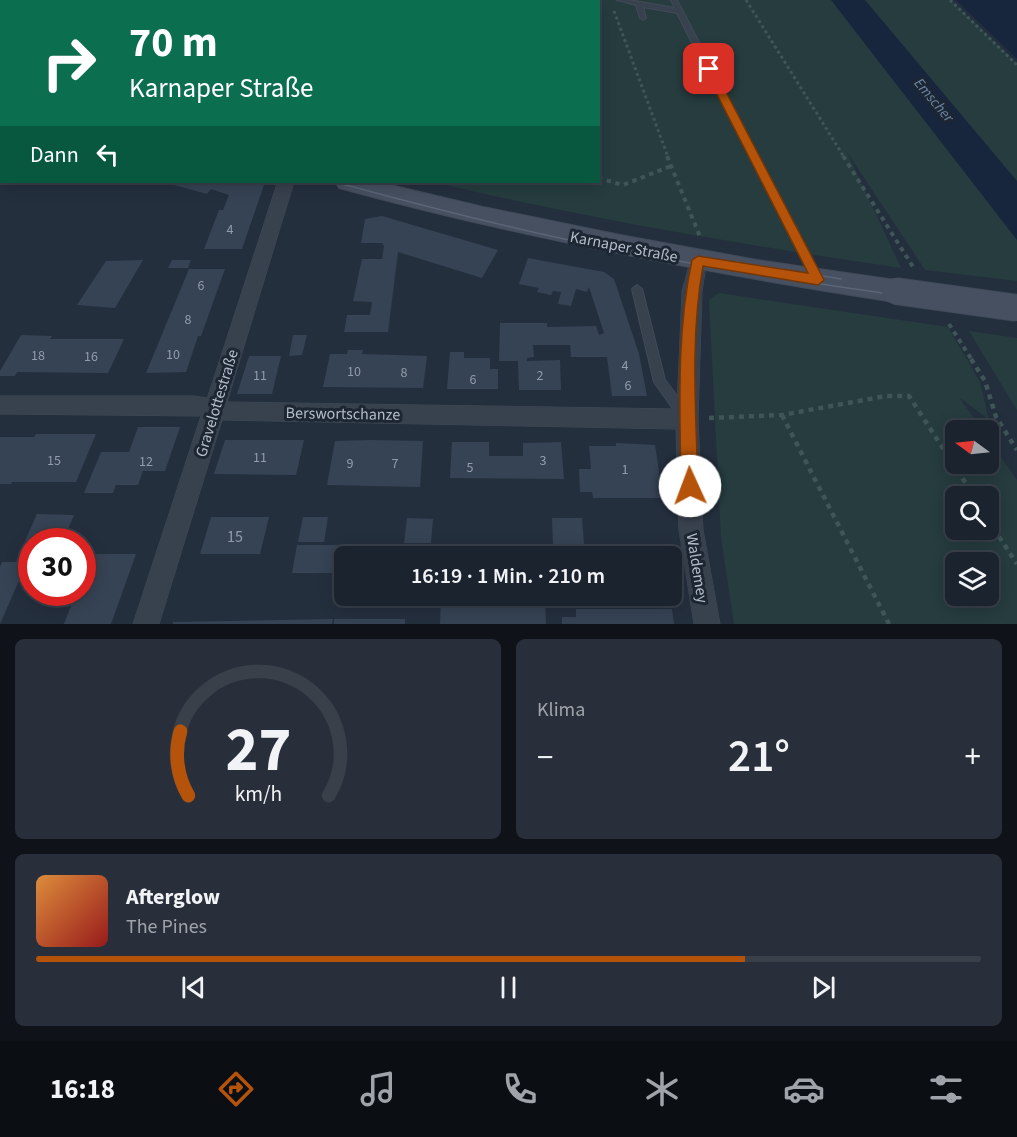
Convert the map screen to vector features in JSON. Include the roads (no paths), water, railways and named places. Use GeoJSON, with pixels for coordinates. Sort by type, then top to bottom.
{"type":"FeatureCollection","features":[{"type":"Feature","properties":{"kind":"main road","name":"Karnaper Straße"},"geometry":{"type":"LineString","coordinates":[[358,183],[558,234],[818,280],[1017,308]]}},
{"type":"Feature","properties":{"kind":"street","name":"Gravelottestraße"},"geometry":{"type":"LineString","coordinates":[[146,624],[286,183]]}},
{"type":"Feature","properties":{"kind":"street","name":"Waldemey"},"geometry":{"type":"LineString","coordinates":[[698,260],[692,291],[687,419],[691,530],[707,624]]}},
{"type":"Feature","properties":{"kind":"street","name":"Berswortschanze"},"geometry":{"type":"LineString","coordinates":[[0,405],[193,405],[232,412],[687,419]]}},
{"type":"Feature","properties":{"kind":"lane"},"geometry":{"type":"LineString","coordinates":[[620,0],[679,11]]}},
{"type":"Feature","properties":{"kind":"lane"},"geometry":{"type":"LineString","coordinates":[[674,0],[818,280]]}},
{"type":"Feature","properties":{"kind":"lane"},"geometry":{"type":"LineString","coordinates":[[639,4],[643,18]]}},
{"type":"Feature","properties":{"kind":"lane"},"geometry":{"type":"LineString","coordinates":[[637,290],[660,382],[687,419]]}},
{"type":"Feature","properties":{"kind":"water","name":"Emscher"},"geometry":{"type":"Polygon","coordinates":[[[831,0],[865,0],[1017,181],[1017,240],[831,0]]]}},
{"type":"Feature","properties":{"kind":"water"},"geometry":{"type":"Polygon","coordinates":[[[956,0],[1017,0],[1017,59],[956,0]]]}},
{"type":"Feature","properties":{"kind":"tram line"},"geometry":{"type":"LineString","coordinates":[[339,183],[473,218],[613,249],[865,291],[1017,312]]}},
{"type":"Feature","properties":{"kind":"tram line"},"geometry":{"type":"LineString","coordinates":[[737,262],[841,279]]}}]}
